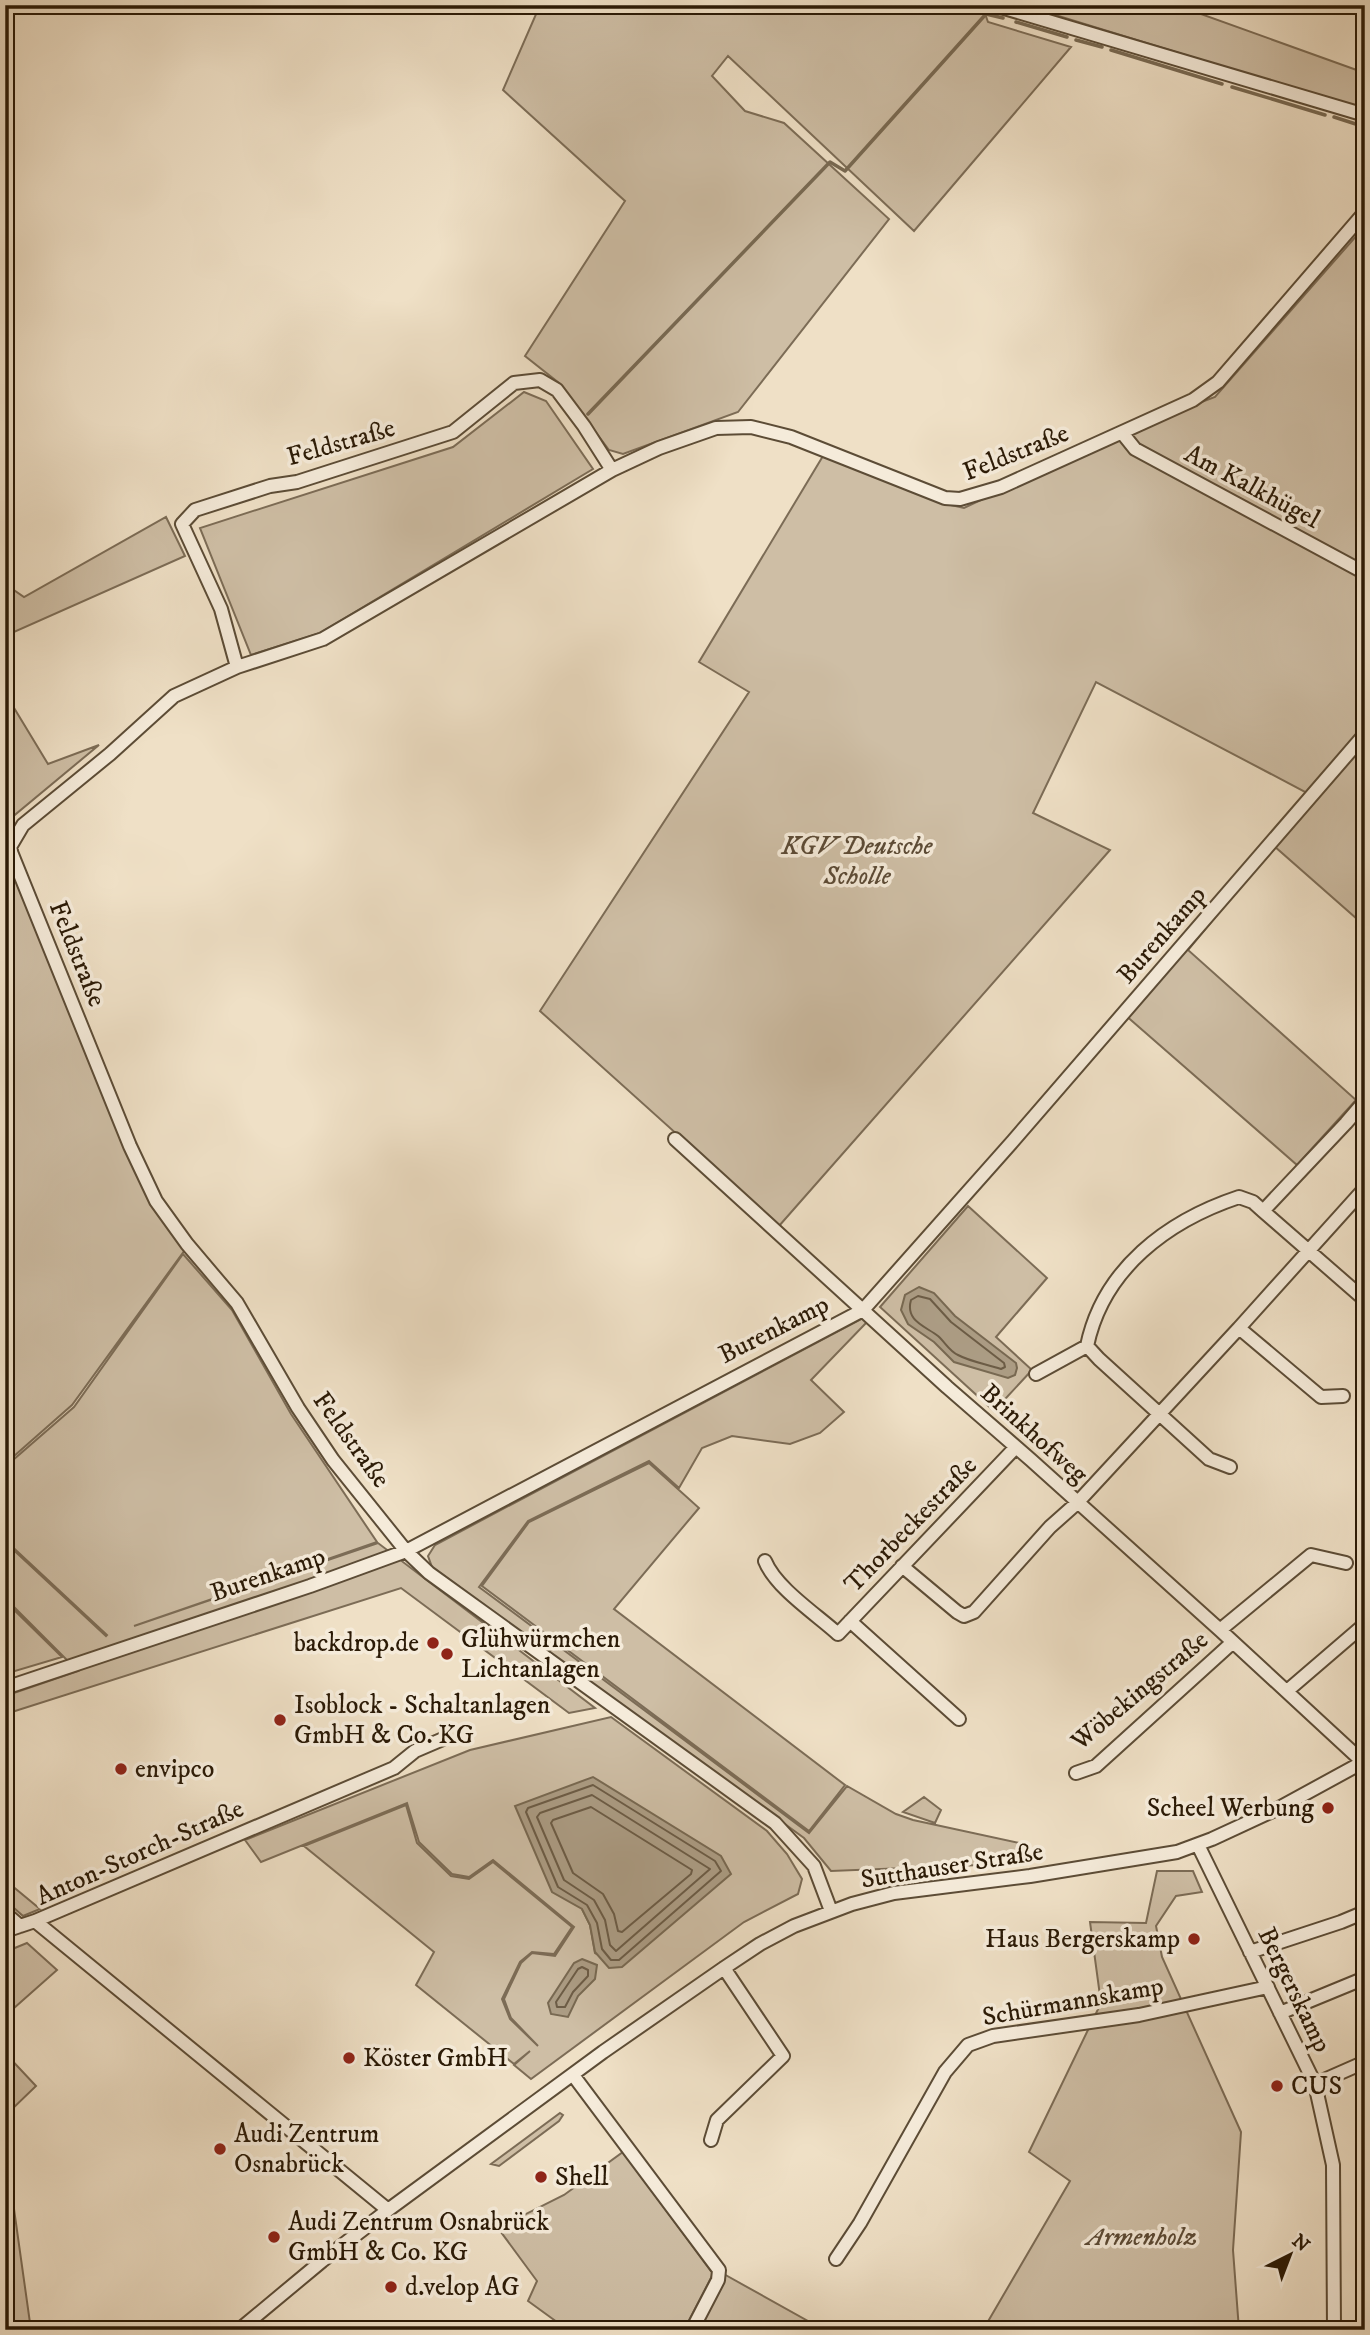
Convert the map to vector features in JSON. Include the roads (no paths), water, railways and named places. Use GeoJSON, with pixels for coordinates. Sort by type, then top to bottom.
{"type":"FeatureCollection","features":[{"type":"Feature","properties":{"kind":"street"},"geometry":{"type":"LineString","coordinates":[[994,5],[1365,115]]}},
{"type":"Feature","properties":{"kind":"street","name":"Feldstraße"},"geometry":{"type":"LineString","coordinates":[[5,874],[10,847],[23,825],[110,754],[174,696],[237,667],[323,639],[612,470],[659,448],[716,428],[751,427],[791,437],[945,498],[960,499],[1001,487],[1193,400],[1217,382],[1365,212]]}},
{"type":"Feature","properties":{"kind":"street","name":"Feldstraße"},"geometry":{"type":"LineString","coordinates":[[237,667],[221,610],[182,524],[195,510],[270,486],[297,482],[453,432],[514,383],[540,380],[557,390],[612,470]]}},
{"type":"Feature","properties":{"kind":"street","name":"Am Kalkhügel"},"geometry":{"type":"LineString","coordinates":[[1123,434],[1135,449],[1365,573]]}},
{"type":"Feature","properties":{"kind":"street","name":"Burenkamp"},"geometry":{"type":"LineString","coordinates":[[5,1688],[285,1594],[406,1550],[863,1310],[1365,734]]}},
{"type":"Feature","properties":{"kind":"street","name":"Feldstraße"},"geometry":{"type":"LineString","coordinates":[[11,851],[130,1146],[156,1201],[187,1244],[237,1303],[298,1408],[333,1460],[406,1550],[429,1573],[775,1823],[814,1867],[831,1911]]}},
{"type":"Feature","properties":{"kind":"street"},"geometry":{"type":"LineString","coordinates":[[1264,1211],[1365,1101]]}},
{"type":"Feature","properties":{"kind":"street","name":"Brinkhofweg"},"geometry":{"type":"LineString","coordinates":[[675,1139],[1364,1762]]}},
{"type":"Feature","properties":{"kind":"street"},"geometry":{"type":"LineString","coordinates":[[902,1566],[964,1616],[974,1612],[1050,1527],[1077,1503],[1159,1415],[1365,1188]]}},
{"type":"Feature","properties":{"kind":"street"},"geometry":{"type":"LineString","coordinates":[[1036,1374],[1087,1346],[1092,1322],[1107,1290],[1146,1247],[1221,1202],[1239,1197],[1253,1202],[1365,1300]]}},
{"type":"Feature","properties":{"kind":"street"},"geometry":{"type":"LineString","coordinates":[[1239,1328],[1321,1397],[1343,1396]]}},
{"type":"Feature","properties":{"kind":"street"},"geometry":{"type":"LineString","coordinates":[[1087,1346],[1209,1459],[1230,1467]]}},
{"type":"Feature","properties":{"kind":"street","name":"Thorbeckestraße"},"geometry":{"type":"LineString","coordinates":[[765,1561],[769,1570],[783,1585],[838,1634],[1016,1447]]}},
{"type":"Feature","properties":{"kind":"street"},"geometry":{"type":"LineString","coordinates":[[1220,1630],[1311,1555],[1346,1563]]}},
{"type":"Feature","properties":{"kind":"street"},"geometry":{"type":"LineString","coordinates":[[850,1621],[960,1719]]}},
{"type":"Feature","properties":{"kind":"street"},"geometry":{"type":"LineString","coordinates":[[1287,1690],[1365,1624]]}},
{"type":"Feature","properties":{"kind":"street","name":"Wöbekingstraße"},"geometry":{"type":"LineString","coordinates":[[1076,1773],[1096,1766],[1233,1642]]}},
{"type":"Feature","properties":{"kind":"street","name":"Anton-Storch-Straße"},"geometry":{"type":"LineString","coordinates":[[388,2210],[35,1921],[394,1768],[415,1751],[443,1739]]}},
{"type":"Feature","properties":{"kind":"street","name":"Sutthauser Straße"},"geometry":{"type":"LineString","coordinates":[[239,2330],[322,2260],[573,2075],[724,1968],[794,1926],[831,1911],[894,1893],[1157,1857],[1198,1844],[1279,1808],[1364,1762]]}},
{"type":"Feature","properties":{"kind":"street","name":"Bergerskamp"},"geometry":{"type":"LineString","coordinates":[[1198,1844],[1315,2084],[1333,2165],[1334,2330]]}},
{"type":"Feature","properties":{"kind":"street"},"geometry":{"type":"LineString","coordinates":[[1250,1952],[1365,1912]]}},
{"type":"Feature","properties":{"kind":"street"},"geometry":{"type":"LineString","coordinates":[[5,1913],[20,1926]]}},
{"type":"Feature","properties":{"kind":"street"},"geometry":{"type":"LineString","coordinates":[[5,1931],[35,1921]]}},
{"type":"Feature","properties":{"kind":"street"},"geometry":{"type":"LineString","coordinates":[[710,2140],[717,2120],[783,2056],[724,1968]]}},
{"type":"Feature","properties":{"kind":"street"},"geometry":{"type":"LineString","coordinates":[[1280,2013],[1365,1978]]}},
{"type":"Feature","properties":{"kind":"street","name":"Schürmannskamp"},"geometry":{"type":"LineString","coordinates":[[836,2259],[860,2223],[944,2072],[968,2045],[992,2036],[1139,2015],[1268,1987]]}},
{"type":"Feature","properties":{"kind":"street"},"geometry":{"type":"LineString","coordinates":[[1315,2084],[1365,2062]]}},
{"type":"Feature","properties":{"kind":"street"},"geometry":{"type":"LineString","coordinates":[[573,2075],[719,2270],[718,2280],[692,2330]]}},
{"type":"Feature","properties":{"kind":"water"},"geometry":{"type":"Polygon","coordinates":[[[919,1287],[934,1293],[955,1316],[1016,1363],[1015,1375],[1008,1378],[954,1362],[934,1342],[908,1324],[901,1310],[905,1295],[919,1287]]]}},
{"type":"Feature","properties":{"kind":"water"},"geometry":{"type":"Polygon","coordinates":[[[593,1777],[721,1856],[731,1874],[622,1967],[609,1968],[595,1952],[590,1925],[582,1909],[552,1892],[515,1806],[593,1777]]]}},
{"type":"Feature","properties":{"kind":"water"},"geometry":{"type":"Polygon","coordinates":[[[582,1959],[597,1965],[595,1979],[578,1996],[568,2017],[551,2014],[548,2003],[574,1963],[582,1959]]]}},
{"type":"Feature","properties":{"kind":"waterway"},"geometry":{"type":"LineString","coordinates":[[588,414],[830,162],[845,171],[986,14],[1003,18]]}},
{"type":"Feature","properties":{"kind":"waterway"},"geometry":{"type":"LineString","coordinates":[[1016,22],[1067,37]]}},
{"type":"Feature","properties":{"kind":"waterway"},"geometry":{"type":"LineString","coordinates":[[1076,40],[1102,47]]}},
{"type":"Feature","properties":{"kind":"waterway"},"geometry":{"type":"LineString","coordinates":[[1111,50],[1222,84]]}},
{"type":"Feature","properties":{"kind":"waterway"},"geometry":{"type":"LineString","coordinates":[[1232,87],[1325,115]]}},
{"type":"Feature","properties":{"kind":"waterway"},"geometry":{"type":"LineString","coordinates":[[1334,117],[1365,127]]}},
{"type":"Feature","properties":{"kind":"place","name":"backdrop.de"},"geometry":{"type":"Point","coordinates":[433,1643]}},
{"type":"Feature","properties":{"kind":"place","name":"Glühwürmchen Lichtanlagen"},"geometry":{"type":"Point","coordinates":[447,1654]}},
{"type":"Feature","properties":{"kind":"place","name":"Isoblock - Schaltanlagen GmbH & Co. KG"},"geometry":{"type":"Point","coordinates":[280,1720]}},
{"type":"Feature","properties":{"kind":"place","name":"envipco"},"geometry":{"type":"Point","coordinates":[121,1769]}},
{"type":"Feature","properties":{"kind":"place","name":"Scheel Werbung"},"geometry":{"type":"Point","coordinates":[1328,1808]}},
{"type":"Feature","properties":{"kind":"place","name":"Haus Bergerskamp"},"geometry":{"type":"Point","coordinates":[1194,1939]}},
{"type":"Feature","properties":{"kind":"place","name":"Köster GmbH"},"geometry":{"type":"Point","coordinates":[349,2058]}},
{"type":"Feature","properties":{"kind":"place","name":"CUS"},"geometry":{"type":"Point","coordinates":[1277,2086]}},
{"type":"Feature","properties":{"kind":"place","name":"Audi Zentrum Osnabrück"},"geometry":{"type":"Point","coordinates":[220,2149]}},
{"type":"Feature","properties":{"kind":"place","name":"Shell"},"geometry":{"type":"Point","coordinates":[541,2177]}},
{"type":"Feature","properties":{"kind":"place","name":"Audi Zentrum Osnabrück GmbH & Co. KG"},"geometry":{"type":"Point","coordinates":[274,2237]}},
{"type":"Feature","properties":{"kind":"place","name":"d.velop AG"},"geometry":{"type":"Point","coordinates":[391,2287]}},
{"type":"Feature","properties":{"kind":"park label","name":"KGV Deutsche Scholle"},"geometry":{"type":"Point","coordinates":[857,861]}},
{"type":"Feature","properties":{"kind":"park label","name":"Armenholz"},"geometry":{"type":"Point","coordinates":[1142,2237]}}]}
